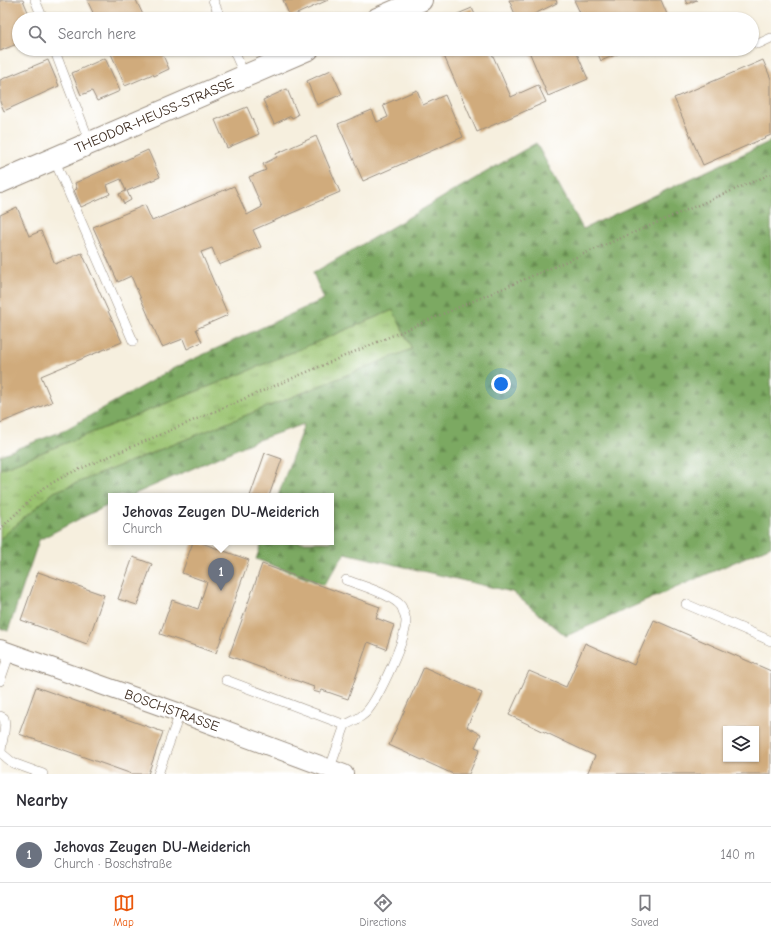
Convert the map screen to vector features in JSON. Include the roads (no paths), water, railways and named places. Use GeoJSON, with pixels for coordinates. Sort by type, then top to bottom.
{"type":"FeatureCollection","features":[{"type":"Feature","properties":{"kind":"street"},"geometry":{"type":"LineString","coordinates":[[393,12],[421,0]]}},
{"type":"Feature","properties":{"kind":"street","name":"THEODOR-HEUSS-STRASSE"},"geometry":{"type":"LineString","coordinates":[[0,182],[292,56]]}},
{"type":"Feature","properties":{"kind":"street","name":"BOSCHSTRASSE"},"geometry":{"type":"LineString","coordinates":[[5,651],[337,771]]}},
{"type":"Feature","properties":{"kind":"lane"},"geometry":{"type":"LineString","coordinates":[[35,0],[39,12]]}},
{"type":"Feature","properties":{"kind":"lane"},"geometry":{"type":"LineString","coordinates":[[213,0],[218,12]]}},
{"type":"Feature","properties":{"kind":"lane"},"geometry":{"type":"LineString","coordinates":[[759,44],[771,38]]}},
{"type":"Feature","properties":{"kind":"lane"},"geometry":{"type":"LineString","coordinates":[[57,56],[90,143]]}},
{"type":"Feature","properties":{"kind":"lane"},"geometry":{"type":"LineString","coordinates":[[236,56],[245,76]]}},
{"type":"Feature","properties":{"kind":"lane"},"geometry":{"type":"LineString","coordinates":[[54,159],[134,342]]}},
{"type":"Feature","properties":{"kind":"lane"},"geometry":{"type":"LineString","coordinates":[[226,680],[345,725],[358,719],[367,712],[378,696],[400,644],[406,621],[401,606],[387,596],[346,580]]}},
{"type":"Feature","properties":{"kind":"lane"},"geometry":{"type":"LineString","coordinates":[[686,604],[771,640]]}},
{"type":"Feature","properties":{"kind":"lane"},"geometry":{"type":"LineString","coordinates":[[0,681],[5,651]]}},
{"type":"Feature","properties":{"kind":"lane"},"geometry":{"type":"LineString","coordinates":[[158,774],[180,713]]}},
{"type":"Feature","properties":{"kind":"lane"},"geometry":{"type":"LineString","coordinates":[[0,716],[4,718],[6,726],[2,740],[1,753],[13,763],[43,774]]}},
{"type":"Feature","properties":{"kind":"lane"},"geometry":{"type":"LineString","coordinates":[[337,771],[345,725]]}},
{"type":"Feature","properties":{"kind":"place","name":"Jehovas Zeugen DU-Meiderich"},"geometry":{"type":"Point","coordinates":[221,591]}}]}
